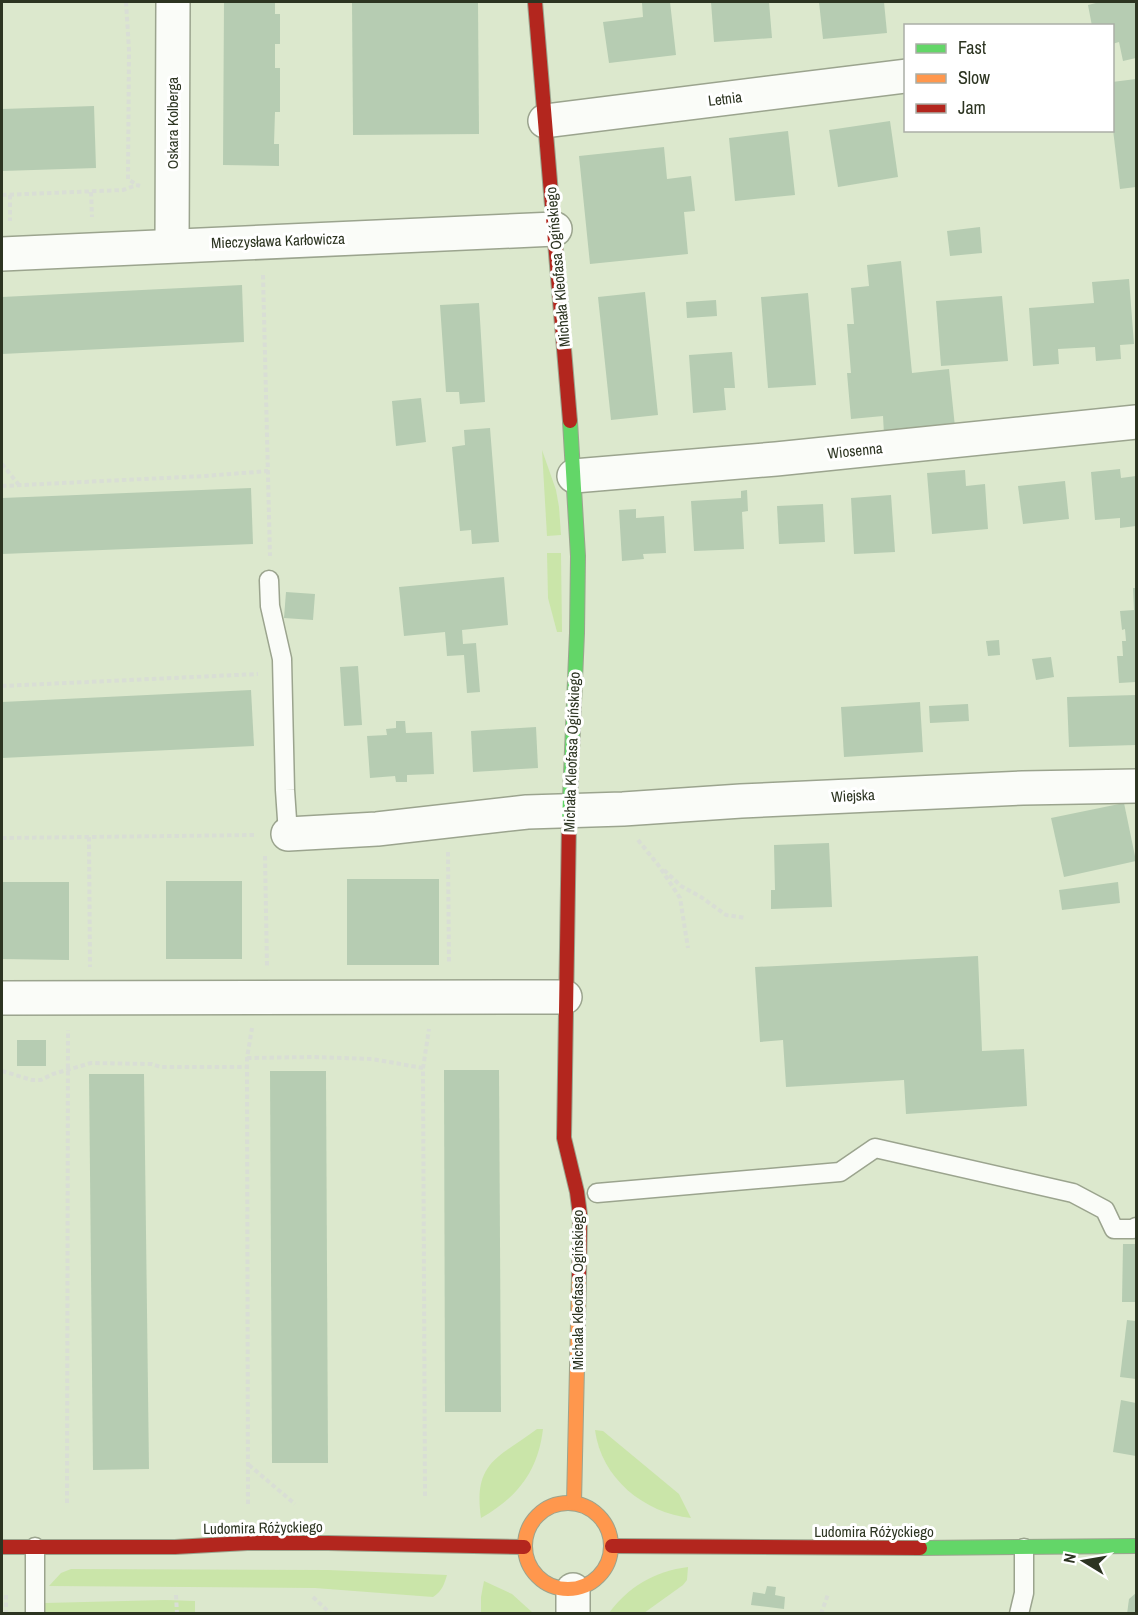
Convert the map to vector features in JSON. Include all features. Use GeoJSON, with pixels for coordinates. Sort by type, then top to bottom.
{"type":"FeatureCollection","features":[{"type":"Feature","properties":{"kind":"street","name":"Oskara Kolberga"},"geometry":{"type":"LineString","coordinates":[[172,246],[173,2]]}},
{"type":"Feature","properties":{"kind":"street","name":"Michała Kleofasa Ogińskiego"},"geometry":{"type":"LineString","coordinates":[[536,2],[574,476],[578,556],[565,997],[564,1138],[580,1215],[574,1503]]}},
{"type":"Feature","properties":{"kind":"street","name":"Letnia"},"geometry":{"type":"LineString","coordinates":[[545,121],[904,76]]}},
{"type":"Feature","properties":{"kind":"street","name":"Mieczysława Karłowicza"},"geometry":{"type":"LineString","coordinates":[[2,254],[555,229]]}},
{"type":"Feature","properties":{"kind":"street","name":"Wiosenna"},"geometry":{"type":"LineString","coordinates":[[574,476],[776,459],[1137,422]]}},
{"type":"Feature","properties":{"kind":"street","name":"Wiejska"},"geometry":{"type":"LineString","coordinates":[[277,834],[377,829],[527,812],[1012,789],[1137,786]]}},
{"type":"Feature","properties":{"kind":"street"},"geometry":{"type":"LineString","coordinates":[[2,998],[565,997]]}},
{"type":"Feature","properties":{"kind":"street"},"geometry":{"type":"LineString","coordinates":[[559,1503],[574,1503],[584,1505],[601,1517],[611,1536],[612,1546],[607,1567],[601,1576],[583,1587],[573,1602],[539,1579],[528,1564],[524,1546],[527,1532],[534,1519],[545,1509],[559,1503]]}},
{"type":"Feature","properties":{"kind":"street","name":"Ludomira Różyckiego"},"geometry":{"type":"LineString","coordinates":[[2,1547],[175,1547],[247,1543],[524,1546]]}},
{"type":"Feature","properties":{"kind":"street","name":"Ludomira Różyckiego"},"geometry":{"type":"LineString","coordinates":[[612,1546],[801,1548],[1137,1546]]}},
{"type":"Feature","properties":{"kind":"lane"},"geometry":{"type":"LineString","coordinates":[[269,580],[270,606],[282,659],[285,790],[277,834]]}},
{"type":"Feature","properties":{"kind":"lane"},"geometry":{"type":"LineString","coordinates":[[597,1193],[840,1172],[876,1148],[1073,1193],[1105,1210],[1114,1229],[1137,1227]]}},
{"type":"Feature","properties":{"kind":"lane"},"geometry":{"type":"LineString","coordinates":[[35,1547],[35,1614]]}},
{"type":"Feature","properties":{"kind":"lane"},"geometry":{"type":"LineString","coordinates":[[1020,1614],[1024,1593],[1024,1548]]}},
{"type":"Feature","properties":{"kind":"lane"},"geometry":{"type":"LineString","coordinates":[[1024,1593],[1030,1614]]}},
{"type":"Feature","properties":{"kind":"path"},"geometry":{"type":"LineString","coordinates":[[126,2],[129,50],[128,178],[136,185],[147,187]]}},
{"type":"Feature","properties":{"kind":"path"},"geometry":{"type":"LineString","coordinates":[[2,195],[123,190],[136,185]]}},
{"type":"Feature","properties":{"kind":"path"},"geometry":{"type":"LineString","coordinates":[[91,192],[92,223]]}},
{"type":"Feature","properties":{"kind":"path"},"geometry":{"type":"LineString","coordinates":[[262,242],[269,580]]}},
{"type":"Feature","properties":{"kind":"path"},"geometry":{"type":"LineString","coordinates":[[2,464],[20,485]]}},
{"type":"Feature","properties":{"kind":"path"},"geometry":{"type":"LineString","coordinates":[[2,486],[268,471]]}},
{"type":"Feature","properties":{"kind":"path"},"geometry":{"type":"LineString","coordinates":[[2,686],[282,673]]}},
{"type":"Feature","properties":{"kind":"path"},"geometry":{"type":"LineString","coordinates":[[425,1496],[423,1068],[429,1027],[440,997],[448,835],[446,821]]}},
{"type":"Feature","properties":{"kind":"path"},"geometry":{"type":"LineString","coordinates":[[2,838],[277,834],[261,998],[253,1022],[247,1058],[248,1504]]}},
{"type":"Feature","properties":{"kind":"path"},"geometry":{"type":"LineString","coordinates":[[67,1503],[67,1070],[79,998],[89,837]]}},
{"type":"Feature","properties":{"kind":"path"},"geometry":{"type":"LineString","coordinates":[[637,840],[659,866],[680,898],[688,948]]}},
{"type":"Feature","properties":{"kind":"path"},"geometry":{"type":"LineString","coordinates":[[659,866],[681,886],[726,915],[746,918]]}},
{"type":"Feature","properties":{"kind":"path"},"geometry":{"type":"LineString","coordinates":[[247,1058],[372,1059],[423,1068]]}},
{"type":"Feature","properties":{"kind":"path"},"geometry":{"type":"LineString","coordinates":[[2,1071],[32,1080],[41,1080],[97,1062],[152,1064],[160,1067],[247,1067]]}},
{"type":"Feature","properties":{"kind":"path"},"geometry":{"type":"LineString","coordinates":[[248,1464],[295,1504]]}},
{"type":"Feature","properties":{"kind":"path"},"geometry":{"type":"LineString","coordinates":[[821,1614],[828,1594]]}},
{"type":"Feature","properties":{"kind":"path"},"geometry":{"type":"LineString","coordinates":[[6,1595],[6,1614]]}},
{"type":"Feature","properties":{"kind":"path"},"geometry":{"type":"LineString","coordinates":[[176,1595],[177,1614]]}},
{"type":"Feature","properties":{"kind":"path"},"geometry":{"type":"LineString","coordinates":[[313,1597],[332,1614]]}},
{"type":"Feature","properties":{"kind":"green space"},"geometry":{"type":"Polygon","coordinates":[[[542,450],[556,490],[561,535],[547,536],[542,450]]]}},
{"type":"Feature","properties":{"kind":"green space"},"geometry":{"type":"Polygon","coordinates":[[[547,553],[561,553],[562,632],[557,632],[548,598],[547,553]]]}},
{"type":"Feature","properties":{"kind":"green space"},"geometry":{"type":"Polygon","coordinates":[[[537,1429],[543,1429],[531,1470],[516,1492],[481,1518],[481,1485],[491,1463],[537,1429]]]}},
{"type":"Feature","properties":{"kind":"green space"},"geometry":{"type":"Polygon","coordinates":[[[595,1430],[603,1431],[679,1494],[691,1518],[657,1509],[628,1490],[606,1463],[595,1430]]]}},
{"type":"Feature","properties":{"kind":"green space"},"geometry":{"type":"Polygon","coordinates":[[[688,1567],[687,1580],[683,1585],[644,1613],[609,1613],[625,1595],[643,1582],[664,1572],[688,1567]]]}},
{"type":"Feature","properties":{"kind":"green space"},"geometry":{"type":"Polygon","coordinates":[[[71,1569],[328,1570],[447,1575],[442,1588],[433,1597],[315,1588],[49,1586],[61,1573],[71,1569]]]}},
{"type":"Feature","properties":{"kind":"green space"},"geometry":{"type":"Polygon","coordinates":[[[484,1581],[512,1594],[533,1613],[481,1613],[484,1581]]]}},
{"type":"Feature","properties":{"kind":"green space"},"geometry":{"type":"Polygon","coordinates":[[[195,1601],[195,1613],[45,1613],[45,1603],[195,1601]]]}},
{"type":"Feature","properties":{"kind":"building"},"geometry":{"type":"Polygon","coordinates":[[[224,2],[275,2],[275,14],[280,14],[280,44],[275,44],[275,68],[280,68],[280,112],[275,112],[274,144],[279,144],[279,166],[223,165],[224,2]]]}},
{"type":"Feature","properties":{"kind":"building"},"geometry":{"type":"Polygon","coordinates":[[[352,2],[478,2],[479,134],[353,135],[352,2]]]}},
{"type":"Feature","properties":{"kind":"building"},"geometry":{"type":"Polygon","coordinates":[[[670,2],[676,55],[609,63],[603,22],[643,17],[642,3],[670,2]]]}},
{"type":"Feature","properties":{"kind":"building"},"geometry":{"type":"Polygon","coordinates":[[[711,2],[769,2],[772,38],[714,42],[711,2]]]}},
{"type":"Feature","properties":{"kind":"building"},"geometry":{"type":"Polygon","coordinates":[[[819,2],[884,2],[887,33],[823,39],[819,2]]]}},
{"type":"Feature","properties":{"kind":"building"},"geometry":{"type":"Polygon","coordinates":[[[1136,2],[1136,58],[1123,61],[1119,42],[1114,43],[1114,24],[1092,24],[1088,5],[1136,2]]]}},
{"type":"Feature","properties":{"kind":"building"},"geometry":{"type":"Polygon","coordinates":[[[1136,79],[1136,187],[1120,189],[1113,132],[1114,82],[1136,79]]]}},
{"type":"Feature","properties":{"kind":"building"},"geometry":{"type":"Polygon","coordinates":[[[94,106],[96,168],[2,171],[2,109],[94,106]]]}},
{"type":"Feature","properties":{"kind":"building"},"geometry":{"type":"Polygon","coordinates":[[[890,121],[898,177],[838,187],[829,130],[890,121]]]}},
{"type":"Feature","properties":{"kind":"building"},"geometry":{"type":"Polygon","coordinates":[[[788,131],[795,195],[735,201],[729,138],[788,131]]]}},
{"type":"Feature","properties":{"kind":"building"},"geometry":{"type":"Polygon","coordinates":[[[664,147],[667,179],[691,176],[695,211],[684,212],[688,254],[590,264],[579,156],[664,147]]]}},
{"type":"Feature","properties":{"kind":"building"},"geometry":{"type":"Polygon","coordinates":[[[980,227],[982,253],[950,256],[947,231],[980,227]]]}},
{"type":"Feature","properties":{"kind":"building"},"geometry":{"type":"Polygon","coordinates":[[[901,261],[912,373],[949,369],[955,427],[884,434],[883,416],[851,419],[847,373],[851,373],[847,324],[854,324],[851,288],[869,286],[867,265],[901,261]]]}},
{"type":"Feature","properties":{"kind":"building"},"geometry":{"type":"Polygon","coordinates":[[[1129,279],[1134,344],[1120,345],[1121,359],[1096,361],[1095,347],[1058,349],[1059,364],[1033,366],[1029,308],[1094,303],[1092,282],[1129,279]]]}},
{"type":"Feature","properties":{"kind":"building"},"geometry":{"type":"Polygon","coordinates":[[[242,285],[244,342],[2,354],[2,297],[242,285]]]}},
{"type":"Feature","properties":{"kind":"building"},"geometry":{"type":"Polygon","coordinates":[[[645,292],[658,415],[611,420],[598,297],[645,292]]]}},
{"type":"Feature","properties":{"kind":"building"},"geometry":{"type":"Polygon","coordinates":[[[808,293],[816,385],[768,388],[761,297],[808,293]]]}},
{"type":"Feature","properties":{"kind":"building"},"geometry":{"type":"Polygon","coordinates":[[[1002,296],[1008,361],[941,366],[936,301],[1002,296]]]}},
{"type":"Feature","properties":{"kind":"building"},"geometry":{"type":"Polygon","coordinates":[[[716,300],[717,316],[687,318],[686,302],[716,300]]]}},
{"type":"Feature","properties":{"kind":"building"},"geometry":{"type":"Polygon","coordinates":[[[479,303],[485,402],[460,404],[459,392],[446,392],[440,305],[479,303]]]}},
{"type":"Feature","properties":{"kind":"building"},"geometry":{"type":"Polygon","coordinates":[[[732,352],[735,388],[724,388],[726,410],[693,413],[689,355],[732,352]]]}},
{"type":"Feature","properties":{"kind":"building"},"geometry":{"type":"Polygon","coordinates":[[[421,398],[426,442],[396,446],[392,401],[421,398]]]}},
{"type":"Feature","properties":{"kind":"building"},"geometry":{"type":"Polygon","coordinates":[[[490,428],[499,542],[472,544],[471,530],[460,531],[452,447],[465,445],[464,430],[490,428]]]}},
{"type":"Feature","properties":{"kind":"building"},"geometry":{"type":"Polygon","coordinates":[[[1120,469],[1121,478],[1136,476],[1136,526],[1120,528],[1120,518],[1095,520],[1091,472],[1120,469]]]}},
{"type":"Feature","properties":{"kind":"building"},"geometry":{"type":"Polygon","coordinates":[[[965,470],[966,486],[985,484],[988,529],[932,534],[927,473],[965,470]]]}},
{"type":"Feature","properties":{"kind":"building"},"geometry":{"type":"Polygon","coordinates":[[[1065,481],[1069,519],[1023,524],[1018,486],[1065,481]]]}},
{"type":"Feature","properties":{"kind":"building"},"geometry":{"type":"Polygon","coordinates":[[[251,488],[253,544],[2,554],[2,498],[251,488]]]}},
{"type":"Feature","properties":{"kind":"building"},"geometry":{"type":"Polygon","coordinates":[[[747,490],[748,511],[742,512],[744,549],[694,551],[691,501],[741,498],[741,491],[747,490]]]}},
{"type":"Feature","properties":{"kind":"building"},"geometry":{"type":"Polygon","coordinates":[[[891,495],[895,552],[854,554],[851,498],[891,495]]]}},
{"type":"Feature","properties":{"kind":"building"},"geometry":{"type":"Polygon","coordinates":[[[823,504],[825,542],[779,544],[777,506],[823,504]]]}},
{"type":"Feature","properties":{"kind":"building"},"geometry":{"type":"Polygon","coordinates":[[[636,509],[636,518],[664,516],[666,553],[643,554],[644,559],[622,561],[619,510],[636,509]]]}},
{"type":"Feature","properties":{"kind":"building"},"geometry":{"type":"Polygon","coordinates":[[[504,577],[508,625],[462,630],[463,644],[476,643],[480,692],[467,693],[464,655],[447,656],[445,632],[404,636],[399,587],[504,577]]]}},
{"type":"Feature","properties":{"kind":"building"},"geometry":{"type":"Polygon","coordinates":[[[1133,588],[1136,588],[1136,682],[1119,683],[1117,656],[1123,656],[1122,641],[1126,641],[1120,611],[1134,610],[1133,588]]]}},
{"type":"Feature","properties":{"kind":"building"},"geometry":{"type":"Polygon","coordinates":[[[286,592],[315,594],[313,620],[284,618],[286,592]]]}},
{"type":"Feature","properties":{"kind":"building"},"geometry":{"type":"Polygon","coordinates":[[[999,640],[1000,655],[988,656],[986,641],[999,640]]]}},
{"type":"Feature","properties":{"kind":"building"},"geometry":{"type":"Polygon","coordinates":[[[1051,657],[1054,677],[1036,680],[1032,659],[1051,657]]]}},
{"type":"Feature","properties":{"kind":"building"},"geometry":{"type":"Polygon","coordinates":[[[358,666],[362,725],[344,726],[340,667],[358,666]]]}},
{"type":"Feature","properties":{"kind":"building"},"geometry":{"type":"Polygon","coordinates":[[[251,690],[254,746],[2,758],[2,702],[251,690]]]}},
{"type":"Feature","properties":{"kind":"building"},"geometry":{"type":"Polygon","coordinates":[[[1136,695],[1136,745],[1069,747],[1067,697],[1136,695]]]}},
{"type":"Feature","properties":{"kind":"building"},"geometry":{"type":"Polygon","coordinates":[[[920,702],[923,752],[844,757],[841,707],[920,702]]]}},
{"type":"Feature","properties":{"kind":"building"},"geometry":{"type":"Polygon","coordinates":[[[968,704],[969,721],[930,723],[929,706],[968,704]]]}},
{"type":"Feature","properties":{"kind":"building"},"geometry":{"type":"Polygon","coordinates":[[[396,721],[405,721],[406,733],[432,732],[434,774],[407,775],[407,782],[396,782],[395,776],[370,778],[367,736],[387,735],[386,729],[396,728],[396,721]]]}},
{"type":"Feature","properties":{"kind":"building"},"geometry":{"type":"Polygon","coordinates":[[[536,727],[538,768],[473,772],[471,731],[536,727]]]}},
{"type":"Feature","properties":{"kind":"building"},"geometry":{"type":"Polygon","coordinates":[[[1124,803],[1136,861],[1064,877],[1051,818],[1124,803]]]}},
{"type":"Feature","properties":{"kind":"building"},"geometry":{"type":"Polygon","coordinates":[[[829,843],[832,907],[771,909],[771,890],[775,890],[774,845],[829,843]]]}},
{"type":"Feature","properties":{"kind":"building"},"geometry":{"type":"Polygon","coordinates":[[[347,879],[439,879],[439,965],[347,965],[347,879]]]}},
{"type":"Feature","properties":{"kind":"building"},"geometry":{"type":"Polygon","coordinates":[[[166,881],[242,881],[242,959],[166,959],[166,881]]]}},
{"type":"Feature","properties":{"kind":"building"},"geometry":{"type":"Polygon","coordinates":[[[2,882],[69,882],[69,960],[2,959],[2,882]]]}},
{"type":"Feature","properties":{"kind":"building"},"geometry":{"type":"Polygon","coordinates":[[[1118,882],[1120,903],[1062,910],[1059,890],[1118,882]]]}},
{"type":"Feature","properties":{"kind":"building"},"geometry":{"type":"Polygon","coordinates":[[[978,956],[982,1051],[1024,1049],[1027,1106],[906,1114],[904,1080],[786,1087],[783,1040],[760,1042],[755,967],[978,956]]]}},
{"type":"Feature","properties":{"kind":"building"},"geometry":{"type":"Polygon","coordinates":[[[17,1040],[46,1040],[46,1066],[17,1066],[17,1040]]]}},
{"type":"Feature","properties":{"kind":"building"},"geometry":{"type":"Polygon","coordinates":[[[444,1070],[499,1070],[501,1412],[445,1412],[444,1070]]]}},
{"type":"Feature","properties":{"kind":"building"},"geometry":{"type":"Polygon","coordinates":[[[270,1071],[326,1071],[328,1463],[272,1463],[270,1071]]]}},
{"type":"Feature","properties":{"kind":"building"},"geometry":{"type":"Polygon","coordinates":[[[89,1074],[144,1074],[149,1469],[93,1470],[89,1074]]]}},
{"type":"Feature","properties":{"kind":"building"},"geometry":{"type":"Polygon","coordinates":[[[1123,1244],[1136,1244],[1136,1302],[1122,1302],[1123,1244]]]}},
{"type":"Feature","properties":{"kind":"building"},"geometry":{"type":"Polygon","coordinates":[[[1127,1320],[1136,1321],[1136,1379],[1120,1377],[1127,1320]]]}},
{"type":"Feature","properties":{"kind":"building"},"geometry":{"type":"Polygon","coordinates":[[[1121,1400],[1136,1403],[1136,1456],[1113,1452],[1121,1400]]]}},
{"type":"Feature","properties":{"kind":"building"},"geometry":{"type":"Polygon","coordinates":[[[767,1586],[776,1587],[775,1595],[785,1597],[784,1609],[751,1605],[753,1592],[765,1594],[767,1586]]]}},
{"type":"Feature","properties":{"kind":"building"},"geometry":{"type":"Polygon","coordinates":[[[1136,1593],[1136,1614],[1127,1614],[1129,1599],[1136,1593]]]}},
{"type":"Feature","properties":{"kind":"traffic: fast"},"geometry":{"type":"LineString","coordinates":[[569,821],[578,556],[570,421]]}},
{"type":"Feature","properties":{"kind":"traffic: fast"},"geometry":{"type":"LineString","coordinates":[[920,1548],[1136,1546]]}},
{"type":"Feature","properties":{"kind":"traffic: slow"},"geometry":{"type":"LineString","coordinates":[[574,1503],[579,1276]]}},
{"type":"Feature","properties":{"kind":"traffic: slow"},"geometry":{"type":"LineString","coordinates":[[560,1503],[576,1503],[599,1515],[608,1529],[611,1546],[608,1563],[599,1577],[576,1589],[560,1589],[544,1582],[532,1570],[525,1554],[525,1538],[532,1522],[544,1510],[560,1503]]}},
{"type":"Feature","properties":{"kind":"traffic: jam"},"geometry":{"type":"LineString","coordinates":[[535,2],[570,421]]}},
{"type":"Feature","properties":{"kind":"traffic: jam"},"geometry":{"type":"LineString","coordinates":[[569,821],[564,1138],[580,1215],[579,1276]]}},
{"type":"Feature","properties":{"kind":"traffic: jam"},"geometry":{"type":"LineString","coordinates":[[2,1547],[175,1547],[247,1543],[524,1547]]}},
{"type":"Feature","properties":{"kind":"traffic: jam"},"geometry":{"type":"LineString","coordinates":[[612,1546],[920,1548]]}}]}
